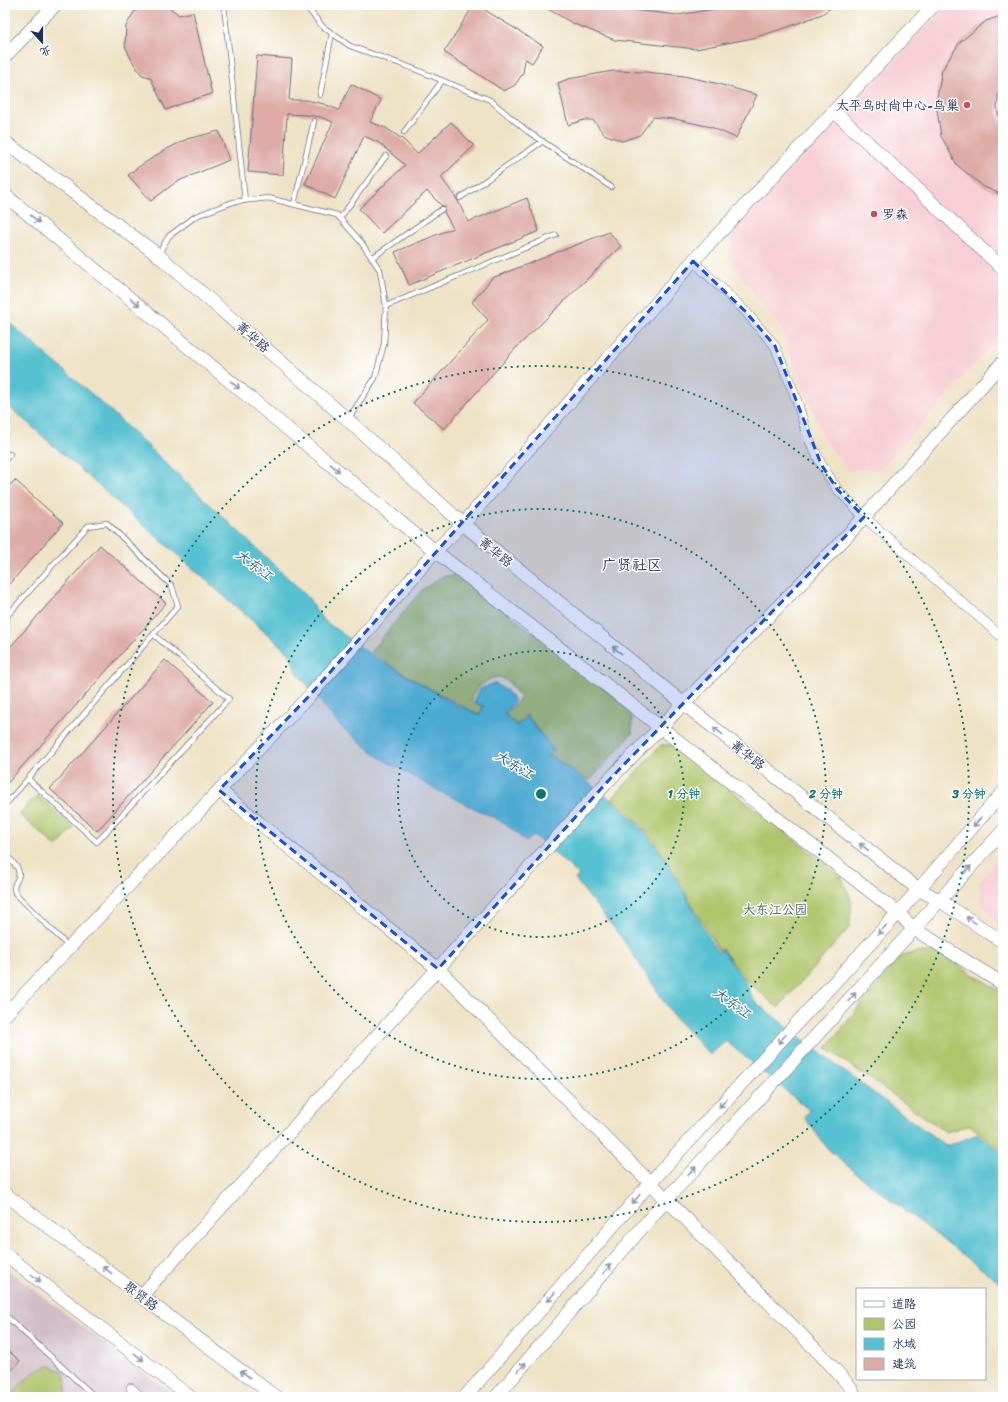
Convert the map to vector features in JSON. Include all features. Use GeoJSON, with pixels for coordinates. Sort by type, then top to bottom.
{"type":"FeatureCollection","features":[{"type":"Feature","properties":{"kind":"street"},"geometry":{"type":"LineString","coordinates":[[5,56],[55,5]]}},
{"type":"Feature","properties":{"kind":"street"},"geometry":{"type":"LineString","coordinates":[[5,1015],[310,695],[435,551],[463,524],[693,261],[934,5]]}},
{"type":"Feature","properties":{"kind":"street"},"geometry":{"type":"LineString","coordinates":[[834,111],[1003,269]]}},
{"type":"Feature","properties":{"kind":"street","name":"菁华路"},"geometry":{"type":"LineString","coordinates":[[5,142],[158,255],[348,420],[463,524],[684,704],[918,889],[939,900],[1003,942]]}},
{"type":"Feature","properties":{"kind":"street"},"geometry":{"type":"LineString","coordinates":[[5,195],[435,551],[898,913],[914,929],[1003,984]]}},
{"type":"Feature","properties":{"kind":"street"},"geometry":{"type":"LineString","coordinates":[[693,261],[745,311],[775,346],[796,398],[808,435],[821,464],[837,489],[864,517],[1003,638]]}},
{"type":"Feature","properties":{"kind":"street"},"geometry":{"type":"LineString","coordinates":[[141,1296],[609,780],[864,517],[1003,362]]}},
{"type":"Feature","properties":{"kind":"street"},"geometry":{"type":"LineString","coordinates":[[219,790],[438,969],[831,1365],[852,1388],[855,1397]]}},
{"type":"Feature","properties":{"kind":"street"},"geometry":{"type":"LineString","coordinates":[[465,1397],[650,1183],[898,913],[1003,792]]}},
{"type":"Feature","properties":{"kind":"street"},"geometry":{"type":"LineString","coordinates":[[496,1397],[666,1200],[1003,831]]}},
{"type":"Feature","properties":{"kind":"street","name":"聚贤路"},"geometry":{"type":"LineString","coordinates":[[5,1194],[276,1397]]}},
{"type":"Feature","properties":{"kind":"street"},"geometry":{"type":"LineString","coordinates":[[5,1254],[190,1397]]}},
{"type":"Feature","properties":{"kind":"street"},"geometry":{"type":"LineString","coordinates":[[131,1388],[140,1397]]}},
{"type":"Feature","properties":{"kind":"lane"},"geometry":{"type":"LineString","coordinates":[[224,5],[245,200]]}},
{"type":"Feature","properties":{"kind":"lane"},"geometry":{"type":"LineString","coordinates":[[305,5],[322,26],[350,46],[412,68],[490,100],[528,131],[611,187]]}},
{"type":"Feature","properties":{"kind":"lane"},"geometry":{"type":"LineString","coordinates":[[320,95],[332,33]]}},
{"type":"Feature","properties":{"kind":"lane"},"geometry":{"type":"LineString","coordinates":[[404,132],[442,81]]}},
{"type":"Feature","properties":{"kind":"lane"},"geometry":{"type":"LineString","coordinates":[[294,204],[314,121]]}},
{"type":"Feature","properties":{"kind":"lane"},"geometry":{"type":"LineString","coordinates":[[460,198],[543,141]]}},
{"type":"Feature","properties":{"kind":"lane"},"geometry":{"type":"LineString","coordinates":[[340,218],[386,156]]}},
{"type":"Feature","properties":{"kind":"lane"},"geometry":{"type":"LineString","coordinates":[[158,255],[169,236],[196,216],[233,202],[268,198],[337,215],[361,242],[380,270],[386,306],[384,344],[375,378],[348,420]]}},
{"type":"Feature","properties":{"kind":"lane"},"geometry":{"type":"LineString","coordinates":[[372,258],[442,209]]}},
{"type":"Feature","properties":{"kind":"lane"},"geometry":{"type":"LineString","coordinates":[[386,306],[556,235]]}},
{"type":"Feature","properties":{"kind":"lane"},"geometry":{"type":"LineString","coordinates":[[5,460],[10,454]]}},
{"type":"Feature","properties":{"kind":"lane"},"geometry":{"type":"LineString","coordinates":[[5,618],[88,526],[107,523],[172,586],[178,606],[5,805]]}},
{"type":"Feature","properties":{"kind":"lane"},"geometry":{"type":"LineString","coordinates":[[28,779],[97,842],[229,699],[154,635]]}},
{"type":"Feature","properties":{"kind":"lane"},"geometry":{"type":"LineString","coordinates":[[5,854],[18,867],[19,876],[13,887],[14,893],[69,947]]}},
{"type":"Feature","properties":{"kind":"lane"},"geometry":{"type":"LineString","coordinates":[[5,1315],[95,1397]]}},
{"type":"Feature","properties":{"kind":"highlighted area"},"geometry":{"type":"Polygon","coordinates":[[[693,261],[745,311],[775,346],[821,464],[837,489],[864,517],[609,780],[438,969],[219,790],[310,695],[693,261]]]}},
{"type":"Feature","properties":{"kind":"shaded area"},"geometry":{"type":"Polygon","coordinates":[[[948,5],[1003,5],[1003,333],[881,469],[848,470],[825,441],[779,326],[742,277],[729,257],[733,231],[948,5]]]}},
{"type":"Feature","properties":{"kind":"shaded area"},"geometry":{"type":"Polygon","coordinates":[[[1003,852],[1003,931],[981,903],[979,882],[1003,852]]]}},
{"type":"Feature","properties":{"kind":"shaded area"},"geometry":{"type":"Polygon","coordinates":[[[5,1268],[176,1397],[5,1397],[5,1268]]]}},
{"type":"Feature","properties":{"kind":"green space"},"geometry":{"type":"Polygon","coordinates":[[[458,574],[625,705],[632,718],[632,733],[589,781],[549,755],[554,751],[527,715],[517,725],[505,714],[521,698],[508,681],[500,677],[492,678],[479,686],[471,701],[483,707],[479,714],[423,685],[370,652],[421,591],[441,577],[458,574]]]}},
{"type":"Feature","properties":{"kind":"green space","name":"大东江公园"},"geometry":{"type":"Polygon","coordinates":[[[661,745],[673,745],[842,878],[852,903],[849,928],[778,1008],[747,981],[722,949],[719,951],[657,845],[636,821],[612,799],[661,745]]]}},
{"type":"Feature","properties":{"kind":"green space"},"geometry":{"type":"Polygon","coordinates":[[[37,795],[74,827],[57,847],[19,814],[37,795]]]}},
{"type":"Feature","properties":{"kind":"green space"},"geometry":{"type":"Polygon","coordinates":[[[918,952],[937,952],[1003,993],[1003,1152],[970,1125],[946,1132],[826,1048],[899,957],[918,952]]]}},
{"type":"Feature","properties":{"kind":"green space"},"geometry":{"type":"Polygon","coordinates":[[[49,1366],[64,1372],[66,1397],[10,1397],[23,1382],[36,1371],[49,1366]]]}},
{"type":"Feature","properties":{"kind":"water","name":"大东江"},"geometry":{"type":"Polygon","coordinates":[[[5,319],[103,404],[308,597],[322,619],[374,657],[455,704],[479,715],[484,706],[474,702],[480,689],[494,683],[507,691],[515,701],[504,714],[517,726],[527,716],[553,750],[547,754],[606,796],[646,834],[674,873],[718,953],[722,950],[746,983],[754,1001],[833,1063],[946,1146],[978,1134],[1003,1154],[1003,1285],[858,1175],[828,1149],[804,1117],[809,1110],[726,1041],[710,1055],[673,1015],[624,941],[575,879],[579,875],[534,835],[526,842],[505,823],[435,789],[382,759],[339,725],[295,670],[291,655],[5,403],[5,319]]]}},
{"type":"Feature","properties":{"kind":"building"},"geometry":{"type":"Polygon","coordinates":[[[148,5],[168,6],[179,15],[193,12],[212,94],[188,101],[166,110],[150,77],[142,75],[130,57],[125,45],[126,26],[134,12],[148,5]]]}},
{"type":"Feature","properties":{"kind":"building"},"geometry":{"type":"Polygon","coordinates":[[[474,5],[477,5],[543,46],[532,63],[525,59],[523,73],[515,85],[504,91],[444,52],[474,5]]]}},
{"type":"Feature","properties":{"kind":"building"},"geometry":{"type":"Polygon","coordinates":[[[541,5],[616,5],[624,9],[678,15],[738,5],[835,5],[822,14],[788,27],[753,38],[696,49],[615,40],[574,24],[541,5]]]}},
{"type":"Feature","properties":{"kind":"building","name":"太平鸟时尚中心-鸟巢"},"geometry":{"type":"Polygon","coordinates":[[[1003,15],[1003,86],[998,95],[997,107],[999,119],[1003,126],[1003,195],[984,187],[957,165],[941,136],[936,103],[942,70],[960,42],[986,21],[1003,15]]]}},
{"type":"Feature","properties":{"kind":"building"},"geometry":{"type":"Polygon","coordinates":[[[257,56],[292,59],[289,100],[306,100],[324,104],[339,110],[351,84],[381,100],[370,122],[386,128],[405,141],[417,154],[451,122],[474,146],[441,177],[458,201],[468,222],[527,198],[539,231],[409,285],[395,252],[453,228],[444,212],[445,207],[427,191],[382,233],[359,209],[405,165],[379,143],[364,136],[335,199],[305,184],[333,122],[320,117],[287,114],[283,175],[248,172],[257,56]]]}},
{"type":"Feature","properties":{"kind":"building"},"geometry":{"type":"Polygon","coordinates":[[[613,71],[646,72],[684,76],[757,95],[736,138],[711,127],[675,119],[653,117],[640,135],[622,141],[604,134],[593,120],[584,120],[568,125],[558,83],[568,79],[613,71]]]}},
{"type":"Feature","properties":{"kind":"building"},"geometry":{"type":"Polygon","coordinates":[[[219,131],[229,160],[176,182],[151,201],[128,175],[163,151],[187,139],[219,131]]]}},
{"type":"Feature","properties":{"kind":"building"},"geometry":{"type":"Polygon","coordinates":[[[609,232],[621,246],[515,349],[444,429],[413,403],[488,320],[472,302],[492,278],[609,232]]]}},
{"type":"Feature","properties":{"kind":"building"},"geometry":{"type":"Polygon","coordinates":[[[15,480],[63,523],[5,589],[5,491],[15,480]]]}},
{"type":"Feature","properties":{"kind":"building"},"geometry":{"type":"Polygon","coordinates":[[[100,545],[166,603],[5,786],[5,653],[100,545]]]}},
{"type":"Feature","properties":{"kind":"building"},"geometry":{"type":"Polygon","coordinates":[[[165,660],[213,702],[97,831],[50,789],[165,660]]]}},
{"type":"Feature","properties":{"kind":"building"},"geometry":{"type":"Polygon","coordinates":[[[5,1348],[20,1361],[5,1377],[5,1348]]]}},
{"type":"Feature","properties":{"kind":"place","name":"太平鸟时尚中心-鸟巢"},"geometry":{"type":"Point","coordinates":[967,105]}},
{"type":"Feature","properties":{"kind":"place","name":"罗森"},"geometry":{"type":"Point","coordinates":[874,214]}},
{"type":"Feature","properties":{"kind":"district","name":"广贤社区"},"geometry":{"type":"Point","coordinates":[632,565]}}]}
